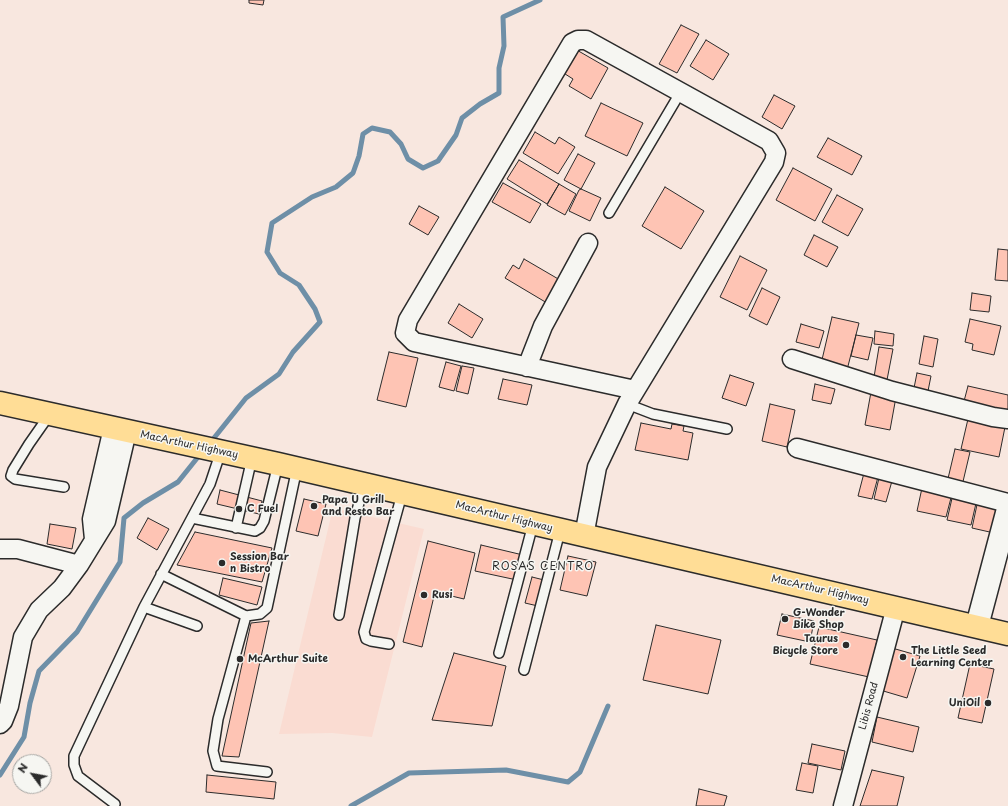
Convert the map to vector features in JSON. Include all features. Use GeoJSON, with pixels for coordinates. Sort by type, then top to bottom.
{"type":"FeatureCollection","features":[{"type":"Feature","properties":{"kind":"highway","name":"MacArthur Highway"},"geometry":{"type":"LineString","coordinates":[[0,403],[288,466],[560,531],[896,607],[1008,634]]}},
{"type":"Feature","properties":{"kind":"street"},"geometry":{"type":"LineString","coordinates":[[584,536],[597,468],[631,397],[774,162],[776,153],[769,141],[586,40],[578,40],[572,43],[405,326],[405,333],[414,342],[527,367],[631,397]]}},
{"type":"Feature","properties":{"kind":"street"},"geometry":{"type":"LineString","coordinates":[[527,367],[543,326],[588,242]]}},
{"type":"Feature","properties":{"kind":"street"},"geometry":{"type":"LineString","coordinates":[[792,359],[892,391],[993,417],[1008,419]]}},
{"type":"Feature","properties":{"kind":"street"},"geometry":{"type":"LineString","coordinates":[[0,724],[3,721],[9,706],[23,637],[39,610],[62,588],[79,565],[106,521],[120,430]]}},
{"type":"Feature","properties":{"kind":"street"},"geometry":{"type":"LineString","coordinates":[[797,448],[1008,503]]}},
{"type":"Feature","properties":{"kind":"street"},"geometry":{"type":"LineString","coordinates":[[977,626],[1008,509]]}},
{"type":"Feature","properties":{"kind":"street"},"geometry":{"type":"LineString","coordinates":[[0,549],[18,549],[79,565]]}},
{"type":"Feature","properties":{"kind":"street","name":"Libis Road"},"geometry":{"type":"LineString","coordinates":[[843,806],[896,607]]}},
{"type":"Feature","properties":{"kind":"lane"},"geometry":{"type":"LineString","coordinates":[[609,213],[680,93]]}},
{"type":"Feature","properties":{"kind":"lane"},"geometry":{"type":"LineString","coordinates":[[631,397],[654,414],[727,429]]}},
{"type":"Feature","properties":{"kind":"lane"},"geometry":{"type":"LineString","coordinates":[[50,414],[29,444],[11,476],[15,479],[64,487]]}},
{"type":"Feature","properties":{"kind":"lane"},"geometry":{"type":"LineString","coordinates":[[115,804],[78,776],[74,765],[74,756],[144,606],[210,484],[221,451]]}},
{"type":"Feature","properties":{"kind":"lane"},"geometry":{"type":"LineString","coordinates":[[236,528],[252,458]]}},
{"type":"Feature","properties":{"kind":"lane"},"geometry":{"type":"LineString","coordinates":[[192,518],[255,531],[260,528],[264,521],[288,466]]}},
{"type":"Feature","properties":{"kind":"lane"},"geometry":{"type":"LineString","coordinates":[[161,574],[246,616],[260,614],[267,608],[288,466]]}},
{"type":"Feature","properties":{"kind":"lane"},"geometry":{"type":"LineString","coordinates":[[339,616],[355,518],[364,484]]}},
{"type":"Feature","properties":{"kind":"lane"},"geometry":{"type":"LineString","coordinates":[[390,644],[366,639],[364,632],[402,494]]}},
{"type":"Feature","properties":{"kind":"lane"},"geometry":{"type":"LineString","coordinates":[[499,653],[534,524]]}},
{"type":"Feature","properties":{"kind":"lane"},"geometry":{"type":"LineString","coordinates":[[524,670],[560,531]]}},
{"type":"Feature","properties":{"kind":"lane"},"geometry":{"type":"LineString","coordinates":[[144,606],[197,626]]}},
{"type":"Feature","properties":{"kind":"lane"},"geometry":{"type":"LineString","coordinates":[[246,616],[218,719],[213,751],[217,766],[267,772]]}},
{"type":"Feature","properties":{"kind":"shaded area"},"geometry":{"type":"Polygon","coordinates":[[[333,508],[424,529],[372,737],[332,733],[279,734],[333,508]]]}},
{"type":"Feature","properties":{"kind":"building"},"geometry":{"type":"Polygon","coordinates":[[[249,0],[264,0],[263,5],[249,3],[249,0]]]}},
{"type":"Feature","properties":{"kind":"building"},"geometry":{"type":"Polygon","coordinates":[[[681,25],[699,34],[677,73],[659,64],[681,25]]]}},
{"type":"Feature","properties":{"kind":"building"},"geometry":{"type":"Polygon","coordinates":[[[706,40],[729,54],[713,80],[690,66],[706,40]]]}},
{"type":"Feature","properties":{"kind":"building"},"geometry":{"type":"Polygon","coordinates":[[[575,49],[608,68],[591,99],[569,86],[573,79],[562,72],[575,49]]]}},
{"type":"Feature","properties":{"kind":"building"},"geometry":{"type":"Polygon","coordinates":[[[774,95],[795,106],[782,129],[762,117],[774,95]]]}},
{"type":"Feature","properties":{"kind":"building"},"geometry":{"type":"Polygon","coordinates":[[[601,103],[643,123],[627,156],[585,136],[601,103]]]}},
{"type":"Feature","properties":{"kind":"building"},"geometry":{"type":"Polygon","coordinates":[[[535,132],[555,144],[559,137],[575,147],[558,174],[523,153],[535,132]]]}},
{"type":"Feature","properties":{"kind":"building"},"geometry":{"type":"Polygon","coordinates":[[[828,138],[862,156],[852,175],[817,157],[828,138]]]}},
{"type":"Feature","properties":{"kind":"building"},"geometry":{"type":"Polygon","coordinates":[[[578,154],[595,163],[581,189],[564,180],[578,154]]]}},
{"type":"Feature","properties":{"kind":"building"},"geometry":{"type":"Polygon","coordinates":[[[519,160],[559,184],[547,204],[507,179],[519,160]]]}},
{"type":"Feature","properties":{"kind":"building"},"geometry":{"type":"Polygon","coordinates":[[[793,168],[832,189],[815,221],[776,200],[793,168]]]}},
{"type":"Feature","properties":{"kind":"building"},"geometry":{"type":"Polygon","coordinates":[[[503,183],[541,204],[530,223],[492,202],[503,183]]]}},
{"type":"Feature","properties":{"kind":"building"},"geometry":{"type":"Polygon","coordinates":[[[559,184],[576,194],[565,215],[547,205],[559,184]]]}},
{"type":"Feature","properties":{"kind":"building"},"geometry":{"type":"Polygon","coordinates":[[[665,187],[704,211],[681,249],[642,226],[665,187]]]}},
{"type":"Feature","properties":{"kind":"building"},"geometry":{"type":"Polygon","coordinates":[[[581,189],[601,198],[590,221],[569,211],[579,190],[581,189]]]}},
{"type":"Feature","properties":{"kind":"building"},"geometry":{"type":"Polygon","coordinates":[[[837,195],[863,209],[848,236],[822,222],[837,195]]]}},
{"type":"Feature","properties":{"kind":"building"},"geometry":{"type":"Polygon","coordinates":[[[419,206],[439,217],[428,235],[409,224],[419,206]]]}},
{"type":"Feature","properties":{"kind":"building"},"geometry":{"type":"Polygon","coordinates":[[[814,235],[838,247],[827,267],[804,255],[814,235]]]}},
{"type":"Feature","properties":{"kind":"building"},"geometry":{"type":"Polygon","coordinates":[[[998,249],[1008,250],[1008,281],[995,280],[998,249]]]}},
{"type":"Feature","properties":{"kind":"building"},"geometry":{"type":"Polygon","coordinates":[[[740,256],[767,270],[747,310],[720,297],[740,256]]]}},
{"type":"Feature","properties":{"kind":"building"},"geometry":{"type":"Polygon","coordinates":[[[524,259],[560,280],[547,303],[505,278],[513,265],[519,269],[524,259]]]}},
{"type":"Feature","properties":{"kind":"building"},"geometry":{"type":"Polygon","coordinates":[[[762,288],[780,297],[767,325],[749,316],[762,288]]]}},
{"type":"Feature","properties":{"kind":"building"},"geometry":{"type":"Polygon","coordinates":[[[972,293],[991,296],[989,312],[970,310],[972,293]]]}},
{"type":"Feature","properties":{"kind":"building"},"geometry":{"type":"Polygon","coordinates":[[[459,304],[483,319],[472,338],[448,323],[459,304]]]}},
{"type":"Feature","properties":{"kind":"building"},"geometry":{"type":"Polygon","coordinates":[[[832,317],[859,323],[847,370],[821,364],[832,317]]]}},
{"type":"Feature","properties":{"kind":"building"},"geometry":{"type":"Polygon","coordinates":[[[970,319],[1001,326],[994,355],[972,350],[973,344],[965,342],[970,319]]]}},
{"type":"Feature","properties":{"kind":"building"},"geometry":{"type":"Polygon","coordinates":[[[801,324],[824,331],[819,348],[796,342],[801,324]]]}},
{"type":"Feature","properties":{"kind":"building"},"geometry":{"type":"Polygon","coordinates":[[[875,331],[894,334],[893,346],[874,344],[875,331]]]}},
{"type":"Feature","properties":{"kind":"building"},"geometry":{"type":"Polygon","coordinates":[[[856,335],[873,338],[868,360],[851,356],[856,335]]]}},
{"type":"Feature","properties":{"kind":"building"},"geometry":{"type":"Polygon","coordinates":[[[924,336],[938,339],[933,367],[919,364],[924,336]]]}},
{"type":"Feature","properties":{"kind":"building"},"geometry":{"type":"Polygon","coordinates":[[[879,347],[893,349],[886,385],[873,383],[879,347]]]}},
{"type":"Feature","properties":{"kind":"building"},"geometry":{"type":"Polygon","coordinates":[[[389,352],[418,358],[406,407],[377,400],[389,352]]]}},
{"type":"Feature","properties":{"kind":"building"},"geometry":{"type":"Polygon","coordinates":[[[446,362],[461,366],[454,391],[439,387],[446,362]]]}},
{"type":"Feature","properties":{"kind":"building"},"geometry":{"type":"Polygon","coordinates":[[[462,366],[474,368],[468,394],[456,391],[462,366]]]}},
{"type":"Feature","properties":{"kind":"building"},"geometry":{"type":"Polygon","coordinates":[[[917,373],[931,376],[928,391],[914,388],[917,373]]]}},
{"type":"Feature","properties":{"kind":"building"},"geometry":{"type":"Polygon","coordinates":[[[730,375],[754,383],[746,406],[722,398],[730,375]]]}},
{"type":"Feature","properties":{"kind":"building"},"geometry":{"type":"Polygon","coordinates":[[[503,379],[532,385],[527,405],[498,399],[503,379]]]}},
{"type":"Feature","properties":{"kind":"building"},"geometry":{"type":"Polygon","coordinates":[[[815,384],[835,389],[831,404],[812,400],[815,384]]]}},
{"type":"Feature","properties":{"kind":"building"},"geometry":{"type":"Polygon","coordinates":[[[968,386],[1008,395],[1008,416],[963,405],[968,386]]]}},
{"type":"Feature","properties":{"kind":"building"},"geometry":{"type":"Polygon","coordinates":[[[871,392],[896,397],[890,430],[865,425],[871,392]]]}},
{"type":"Feature","properties":{"kind":"building"},"geometry":{"type":"Polygon","coordinates":[[[770,404],[795,410],[787,447],[762,441],[770,404]]]}},
{"type":"Feature","properties":{"kind":"building"},"geometry":{"type":"Polygon","coordinates":[[[968,419],[1005,427],[999,457],[961,449],[968,419]]]}},
{"type":"Feature","properties":{"kind":"building"},"geometry":{"type":"Polygon","coordinates":[[[641,423],[671,429],[672,424],[684,426],[683,431],[693,433],[688,460],[635,450],[641,423]]]}},
{"type":"Feature","properties":{"kind":"building"},"geometry":{"type":"Polygon","coordinates":[[[955,449],[970,452],[961,490],[946,487],[955,449]]]}},
{"type":"Feature","properties":{"kind":"building"},"geometry":{"type":"Polygon","coordinates":[[[864,473],[878,477],[872,499],[858,496],[864,473]]]}},
{"type":"Feature","properties":{"kind":"building"},"geometry":{"type":"Polygon","coordinates":[[[879,478],[892,481],[886,502],[874,499],[879,478]]]}},
{"type":"Feature","properties":{"kind":"building"},"geometry":{"type":"Polygon","coordinates":[[[922,488],[952,494],[946,517],[917,511],[922,488]]]}},
{"type":"Feature","properties":{"kind":"building"},"geometry":{"type":"Polygon","coordinates":[[[220,490],[262,501],[259,514],[217,504],[220,490]]]}},
{"type":"Feature","properties":{"kind":"building"},"geometry":{"type":"Polygon","coordinates":[[[953,494],[977,499],[971,525],[947,520],[953,494]]]}},
{"type":"Feature","properties":{"kind":"building"},"geometry":{"type":"Polygon","coordinates":[[[304,499],[326,504],[318,536],[296,531],[304,499]]]}},
{"type":"Feature","properties":{"kind":"building"},"geometry":{"type":"Polygon","coordinates":[[[978,500],[1000,505],[994,533],[972,528],[978,500]]]}},
{"type":"Feature","properties":{"kind":"building"},"geometry":{"type":"Polygon","coordinates":[[[148,518],[169,529],[157,550],[137,538],[148,518]]]}},
{"type":"Feature","properties":{"kind":"building"},"geometry":{"type":"Polygon","coordinates":[[[50,524],[76,528],[72,549],[47,544],[50,524]]]}},
{"type":"Feature","properties":{"kind":"building"},"geometry":{"type":"Polygon","coordinates":[[[195,532],[272,548],[262,582],[177,565],[195,532]]]}},
{"type":"Feature","properties":{"kind":"building","name":"Rusi"},"geometry":{"type":"Polygon","coordinates":[[[428,541],[475,553],[464,599],[435,592],[422,647],[403,642],[428,541]]]}},
{"type":"Feature","properties":{"kind":"building"},"geometry":{"type":"Polygon","coordinates":[[[481,545],[523,555],[517,580],[475,571],[481,545]]]}},
{"type":"Feature","properties":{"kind":"building"},"geometry":{"type":"Polygon","coordinates":[[[568,556],[596,562],[587,596],[560,590],[568,556]]]}},
{"type":"Feature","properties":{"kind":"building"},"geometry":{"type":"Polygon","coordinates":[[[532,577],[544,580],[538,606],[525,603],[532,577]]]}},
{"type":"Feature","properties":{"kind":"building"},"geometry":{"type":"Polygon","coordinates":[[[223,578],[262,587],[257,605],[219,595],[223,578]]]}},
{"type":"Feature","properties":{"kind":"building"},"geometry":{"type":"Polygon","coordinates":[[[782,614],[814,621],[810,642],[777,635],[782,614]]]}},
{"type":"Feature","properties":{"kind":"building"},"geometry":{"type":"Polygon","coordinates":[[[269,621],[239,757],[222,756],[251,623],[269,621]]]}},
{"type":"Feature","properties":{"kind":"building"},"geometry":{"type":"Polygon","coordinates":[[[656,625],[721,640],[708,694],[643,680],[656,625]]]}},
{"type":"Feature","properties":{"kind":"building"},"geometry":{"type":"Polygon","coordinates":[[[819,627],[877,640],[869,677],[810,664],[819,627]]]}},
{"type":"Feature","properties":{"kind":"building"},"geometry":{"type":"Polygon","coordinates":[[[892,648],[920,656],[907,698],[880,690],[892,648]]]}},
{"type":"Feature","properties":{"kind":"building"},"geometry":{"type":"Polygon","coordinates":[[[454,653],[506,666],[492,726],[432,720],[454,653]]]}},
{"type":"Feature","properties":{"kind":"building"},"geometry":{"type":"Polygon","coordinates":[[[970,664],[994,669],[982,723],[958,718],[970,664]]]}},
{"type":"Feature","properties":{"kind":"building"},"geometry":{"type":"Polygon","coordinates":[[[877,717],[919,727],[913,752],[872,742],[877,717]]]}},
{"type":"Feature","properties":{"kind":"building"},"geometry":{"type":"Polygon","coordinates":[[[812,744],[845,751],[841,770],[808,763],[812,744]]]}},
{"type":"Feature","properties":{"kind":"building"},"geometry":{"type":"Polygon","coordinates":[[[802,763],[818,766],[813,793],[796,790],[802,763]]]}},
{"type":"Feature","properties":{"kind":"building"},"geometry":{"type":"Polygon","coordinates":[[[872,770],[904,777],[897,806],[860,806],[872,770]]]}},
{"type":"Feature","properties":{"kind":"building"},"geometry":{"type":"Polygon","coordinates":[[[207,775],[276,782],[274,799],[206,792],[207,775]]]}},
{"type":"Feature","properties":{"kind":"building"},"geometry":{"type":"Polygon","coordinates":[[[699,789],[727,796],[724,806],[696,806],[699,789]]]}},
{"type":"Feature","properties":{"kind":"waterway"},"geometry":{"type":"LineString","coordinates":[[210,443],[246,398],[279,374],[293,352],[320,322],[315,309],[299,285],[280,273],[267,252],[272,223],[312,197],[336,187],[353,173],[359,156],[363,134],[372,128],[390,132],[401,144],[408,159],[423,168],[438,161],[456,135],[462,118],[480,104],[499,93],[499,68],[504,46],[503,17],[540,0]]}},
{"type":"Feature","properties":{"kind":"waterway"},"geometry":{"type":"LineString","coordinates":[[0,775],[24,737],[30,703],[39,671],[77,632],[120,562],[124,518],[143,503],[178,482],[202,452]]}},
{"type":"Feature","properties":{"kind":"waterway"},"geometry":{"type":"LineString","coordinates":[[351,806],[409,773],[506,770],[568,782],[580,772],[608,706]]}},
{"type":"Feature","properties":{"kind":"place","name":"Papa U Grill and Resto Bar"},"geometry":{"type":"Point","coordinates":[314,506]}},
{"type":"Feature","properties":{"kind":"place","name":"C Fuel"},"geometry":{"type":"Point","coordinates":[239,509]}},
{"type":"Feature","properties":{"kind":"place","name":"Session Bar n Bistro"},"geometry":{"type":"Point","coordinates":[222,563]}},
{"type":"Feature","properties":{"kind":"place","name":"Rusi"},"geometry":{"type":"Point","coordinates":[424,595]}},
{"type":"Feature","properties":{"kind":"place","name":"G-Wonder Bike Shop"},"geometry":{"type":"Point","coordinates":[785,619]}},
{"type":"Feature","properties":{"kind":"place","name":"Taurus Bicycle Store"},"geometry":{"type":"Point","coordinates":[846,645]}},
{"type":"Feature","properties":{"kind":"place","name":"The Little Seed Learning Center"},"geometry":{"type":"Point","coordinates":[903,657]}},
{"type":"Feature","properties":{"kind":"place","name":"McArthur Suite"},"geometry":{"type":"Point","coordinates":[240,659]}},
{"type":"Feature","properties":{"kind":"place","name":"UniOil"},"geometry":{"type":"Point","coordinates":[988,703]}},
{"type":"Feature","properties":{"kind":"district","name":"ROSAS CENTRO"},"geometry":{"type":"Point","coordinates":[543,567]}}]}
